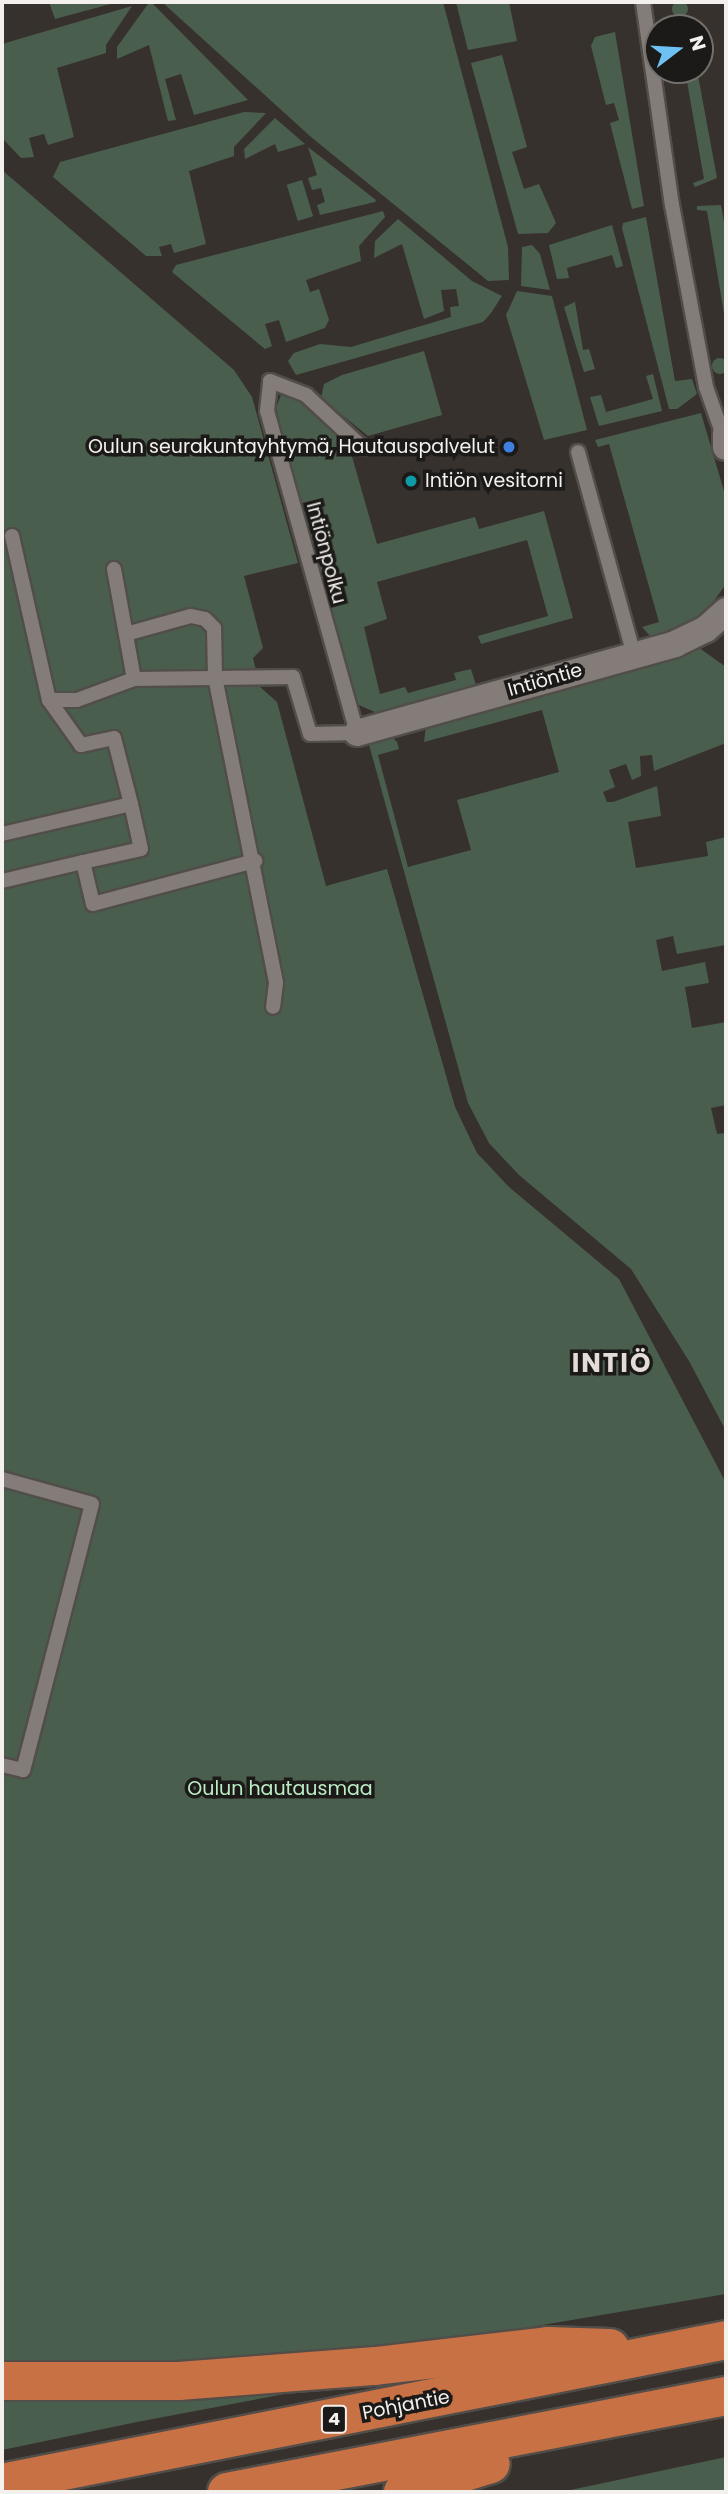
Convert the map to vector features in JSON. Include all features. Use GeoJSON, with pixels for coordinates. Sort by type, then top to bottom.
{"type":"FeatureCollection","features":[{"type":"Feature","properties":{"kind":"highway","name":"Pohjantie"},"geometry":{"type":"LineString","coordinates":[[2,2483],[484,2390],[665,2350],[726,2340]]}},
{"type":"Feature","properties":{"kind":"highway"},"geometry":{"type":"LineString","coordinates":[[2,2381],[179,2381],[375,2366],[548,2346],[665,2350]]}},
{"type":"Feature","properties":{"kind":"highway"},"geometry":{"type":"LineString","coordinates":[[227,2492],[726,2397]]}},
{"type":"Feature","properties":{"kind":"highway"},"geometry":{"type":"LineString","coordinates":[[403,2492],[726,2397]]}},
{"type":"Feature","properties":{"kind":"street","name":"Intiöntie"},"geometry":{"type":"LineString","coordinates":[[356,733],[634,655],[706,629],[726,611]]}},
{"type":"Feature","properties":{"kind":"lane"},"geometry":{"type":"LineString","coordinates":[[643,2],[672,205],[706,387],[725,438]]}},
{"type":"Feature","properties":{"kind":"lane","name":"Intiönpolku"},"geometry":{"type":"LineString","coordinates":[[356,733],[267,411],[270,382],[306,395],[363,448]]}},
{"type":"Feature","properties":{"kind":"lane"},"geometry":{"type":"LineString","coordinates":[[578,452],[634,655]]}},
{"type":"Feature","properties":{"kind":"lane"},"geometry":{"type":"LineString","coordinates":[[2,881],[141,849],[114,738],[81,745],[49,700],[12,536]]}},
{"type":"Feature","properties":{"kind":"lane"},"geometry":{"type":"LineString","coordinates":[[114,569],[134,679]]}},
{"type":"Feature","properties":{"kind":"lane"},"geometry":{"type":"LineString","coordinates":[[126,634],[191,617],[205,620],[214,628],[215,677],[255,861],[276,983],[273,1007]]}},
{"type":"Feature","properties":{"kind":"lane"},"geometry":{"type":"LineString","coordinates":[[49,700],[77,700],[134,679],[293,677],[310,734],[356,733]]}},
{"type":"Feature","properties":{"kind":"lane"},"geometry":{"type":"LineString","coordinates":[[2,834],[131,804]]}},
{"type":"Feature","properties":{"kind":"lane"},"geometry":{"type":"LineString","coordinates":[[83,862],[93,904],[255,861]]}},
{"type":"Feature","properties":{"kind":"lane"},"geometry":{"type":"LineString","coordinates":[[2,1479],[92,1504],[23,1770],[2,1765]]}},
{"type":"Feature","properties":{"kind":"green space"},"geometry":{"type":"Polygon","coordinates":[[[680,1],[687,6],[685,14],[675,14],[672,9],[680,1]]]}},
{"type":"Feature","properties":{"kind":"green space"},"geometry":{"type":"Polygon","coordinates":[[[49,2],[118,2],[55,19],[49,2]]]}},
{"type":"Feature","properties":{"kind":"green space"},"geometry":{"type":"Polygon","coordinates":[[[162,2],[443,2],[508,247],[509,280],[488,281],[311,137],[162,2]]]}},
{"type":"Feature","properties":{"kind":"green space"},"geometry":{"type":"Polygon","coordinates":[[[456,2],[509,2],[517,41],[468,50],[456,2]]]}},
{"type":"Feature","properties":{"kind":"green space"},"geometry":{"type":"Polygon","coordinates":[[[148,4],[153,4],[248,100],[194,115],[181,74],[165,79],[176,120],[168,121],[149,45],[117,59],[117,47],[148,4]]]}},
{"type":"Feature","properties":{"kind":"green space"},"geometry":{"type":"Polygon","coordinates":[[[132,6],[106,45],[106,53],[57,68],[74,137],[48,145],[44,134],[29,138],[34,157],[21,158],[2,138],[2,44],[132,6]]]}},
{"type":"Feature","properties":{"kind":"green space"},"geometry":{"type":"Polygon","coordinates":[[[615,32],[644,206],[632,209],[610,123],[619,120],[614,103],[606,105],[591,46],[595,37],[615,32]]]}},
{"type":"Feature","properties":{"kind":"green space"},"geometry":{"type":"Polygon","coordinates":[[[502,55],[527,147],[512,152],[524,189],[539,184],[556,223],[548,233],[518,234],[471,63],[502,55]]]}},
{"type":"Feature","properties":{"kind":"green space"},"geometry":{"type":"Polygon","coordinates":[[[687,84],[700,84],[717,178],[695,187],[693,183],[704,179],[687,84]]]}},
{"type":"Feature","properties":{"kind":"green space"},"geometry":{"type":"Polygon","coordinates":[[[244,112],[266,113],[234,147],[234,156],[189,171],[206,244],[174,253],[171,244],[159,247],[162,256],[146,256],[53,177],[60,162],[244,112]]]}},
{"type":"Feature","properties":{"kind":"green space"},"geometry":{"type":"Polygon","coordinates":[[[275,118],[305,144],[278,152],[275,144],[245,159],[244,149],[275,118]]]}},
{"type":"Feature","properties":{"kind":"green space"},"geometry":{"type":"Polygon","coordinates":[[[308,147],[376,200],[375,202],[320,215],[317,205],[325,202],[321,188],[312,190],[308,178],[317,175],[308,147]]]}},
{"type":"Feature","properties":{"kind":"green space","name":"Oulun hautausmaa"},"geometry":{"type":"Polygon","coordinates":[[[2,170],[234,370],[252,397],[298,563],[244,576],[263,648],[253,658],[260,687],[277,702],[326,886],[387,869],[455,1107],[477,1153],[509,1187],[619,1279],[726,1483],[726,2294],[465,2338],[177,2364],[2,2361],[2,170]]]}},
{"type":"Feature","properties":{"kind":"green space"},"geometry":{"type":"Polygon","coordinates":[[[302,180],[313,216],[298,221],[287,185],[302,180]]]}},
{"type":"Feature","properties":{"kind":"green space"},"geometry":{"type":"Polygon","coordinates":[[[721,205],[726,233],[726,326],[707,211],[697,210],[697,206],[721,205]]]}},
{"type":"Feature","properties":{"kind":"green space"},"geometry":{"type":"Polygon","coordinates":[[[383,211],[385,217],[359,246],[361,261],[306,280],[310,292],[319,289],[329,320],[325,328],[286,342],[279,320],[265,324],[272,346],[265,349],[172,272],[176,265],[383,211]]]}},
{"type":"Feature","properties":{"kind":"green space"},"geometry":{"type":"Polygon","coordinates":[[[646,217],[675,381],[692,379],[697,394],[677,409],[669,409],[622,228],[623,223],[646,217]]]}},
{"type":"Feature","properties":{"kind":"green space"},"geometry":{"type":"Polygon","coordinates":[[[398,219],[472,281],[502,296],[491,313],[483,322],[296,375],[288,361],[294,353],[320,344],[351,347],[451,317],[450,307],[459,306],[456,289],[441,290],[444,311],[424,319],[402,244],[374,258],[375,241],[398,219]]]}},
{"type":"Feature","properties":{"kind":"green space"},"geometry":{"type":"Polygon","coordinates":[[[612,225],[623,266],[616,268],[612,255],[567,268],[569,278],[557,279],[549,245],[612,225]]]}},
{"type":"Feature","properties":{"kind":"green space"},"geometry":{"type":"Polygon","coordinates":[[[532,245],[540,254],[550,290],[521,286],[522,247],[532,245]]]}},
{"type":"Feature","properties":{"kind":"green space"},"geometry":{"type":"Polygon","coordinates":[[[517,291],[552,296],[587,430],[544,440],[506,315],[517,291]]]}},
{"type":"Feature","properties":{"kind":"green space"},"geometry":{"type":"Polygon","coordinates":[[[575,302],[583,350],[589,349],[595,369],[584,372],[564,307],[575,302]]]}},
{"type":"Feature","properties":{"kind":"green space"},"geometry":{"type":"Polygon","coordinates":[[[424,351],[442,415],[368,436],[321,398],[324,384],[342,375],[424,351]]]}},
{"type":"Feature","properties":{"kind":"green space"},"geometry":{"type":"Polygon","coordinates":[[[717,358],[723,358],[728,366],[726,372],[717,374],[712,369],[712,363],[717,358]]]}},
{"type":"Feature","properties":{"kind":"green space"},"geometry":{"type":"Polygon","coordinates":[[[653,374],[662,411],[599,426],[590,397],[601,395],[606,412],[653,399],[646,376],[653,374]]]}},
{"type":"Feature","properties":{"kind":"green space"},"geometry":{"type":"Polygon","coordinates":[[[292,394],[347,439],[377,544],[475,517],[479,529],[544,511],[573,618],[481,644],[478,636],[548,616],[527,540],[377,582],[387,619],[364,627],[380,694],[405,687],[408,693],[456,680],[454,673],[471,669],[476,685],[377,713],[359,705],[350,689],[276,408],[281,395],[292,394]]]}},
{"type":"Feature","properties":{"kind":"green space"},"geometry":{"type":"Polygon","coordinates":[[[701,413],[726,498],[726,584],[703,616],[651,637],[642,627],[659,622],[609,444],[598,447],[595,440],[701,413]]]}},
{"type":"Feature","properties":{"kind":"green space"},"geometry":{"type":"Polygon","coordinates":[[[695,645],[726,667],[726,743],[654,771],[652,755],[640,756],[641,776],[632,780],[626,764],[609,770],[615,787],[603,792],[607,802],[613,802],[657,786],[661,816],[628,822],[636,868],[708,856],[706,842],[726,837],[726,945],[677,954],[673,936],[656,940],[662,971],[705,962],[709,983],[685,987],[692,1028],[726,1022],[726,1105],[711,1108],[717,1134],[726,1133],[726,1431],[689,1361],[631,1269],[519,1175],[489,1143],[468,1103],[368,741],[390,735],[397,742],[399,749],[378,755],[408,867],[471,850],[457,800],[559,772],[542,710],[424,742],[426,726],[695,645]]]}},
{"type":"Feature","properties":{"kind":"green space"},"geometry":{"type":"Polygon","coordinates":[[[327,2386],[137,2422],[2,2450],[2,2395],[327,2386]]]}},
{"type":"Feature","properties":{"kind":"green space"},"geometry":{"type":"Polygon","coordinates":[[[726,2457],[726,2492],[561,2492],[726,2457]]]}},
{"type":"Feature","properties":{"kind":"place","name":"Oulun seurakuntayhtymä, Hautauspalvelut"},"geometry":{"type":"Point","coordinates":[509,447]}},
{"type":"Feature","properties":{"kind":"place","name":"Intiön vesitorni"},"geometry":{"type":"Point","coordinates":[411,481]}},
{"type":"Feature","properties":{"kind":"district","name":"INTIÖ"},"geometry":{"type":"Point","coordinates":[612,1364]}}]}
